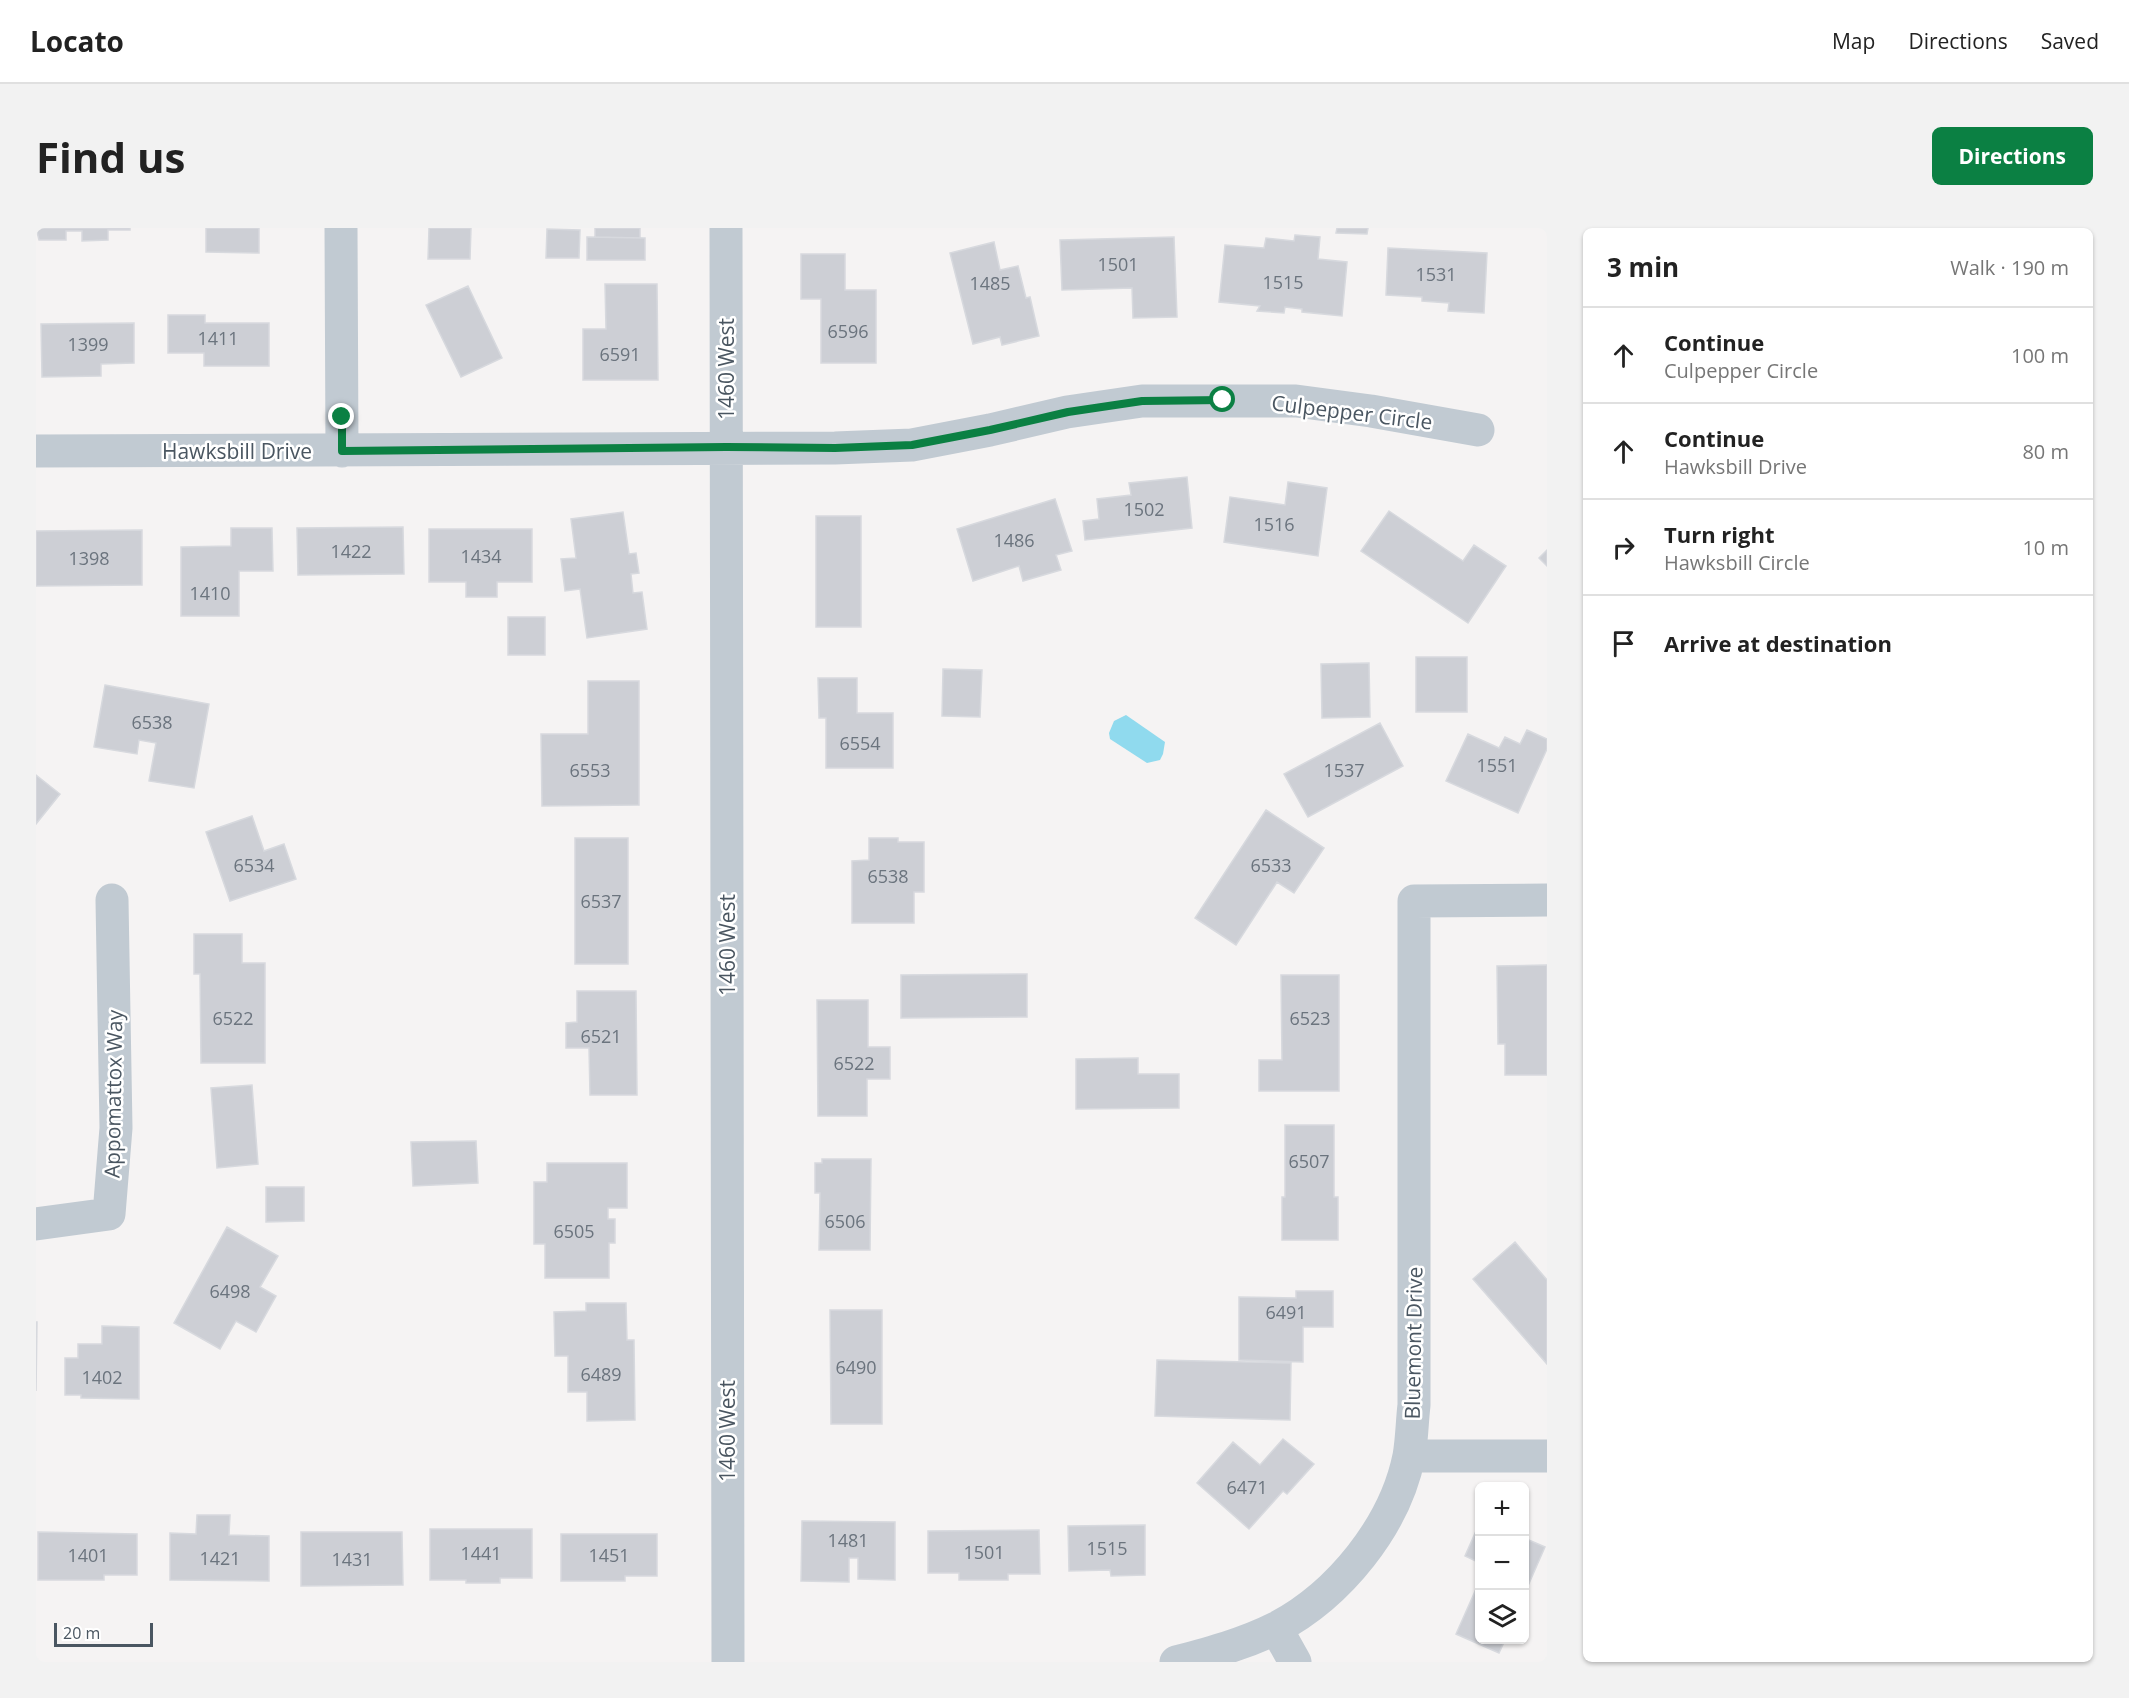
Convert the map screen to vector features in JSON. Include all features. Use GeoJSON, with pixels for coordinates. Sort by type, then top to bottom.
{"type":"FeatureCollection","features":[{"type":"Feature","properties":{"kind":"street"},"geometry":{"type":"LineString","coordinates":[[341,228],[342,451]]}},
{"type":"Feature","properties":{"kind":"street","name":"1460 West"},"geometry":{"type":"LineString","coordinates":[[726,228],[728,1662]]}},
{"type":"Feature","properties":{"kind":"street","name":"Culpepper Circle"},"geometry":{"type":"LineString","coordinates":[[726,447],[835,448],[912,445],[1068,412],[1142,401],[1296,401],[1371,411],[1478,430]]}},
{"type":"Feature","properties":{"kind":"street","name":"Hawksbill Drive"},"geometry":{"type":"LineString","coordinates":[[36,451],[726,447]]}},
{"type":"Feature","properties":{"kind":"street","name":"Appomattox Way"},"geometry":{"type":"LineString","coordinates":[[36,1224],[109,1214],[116,1128],[112,900]]}},
{"type":"Feature","properties":{"kind":"street","name":"Bluemont Drive"},"geometry":{"type":"LineString","coordinates":[[1176,1662],[1228,1648],[1276,1628],[1319,1600],[1350,1569],[1370,1544],[1395,1497],[1409,1456],[1414,1405],[1414,901],[1547,900]]}},
{"type":"Feature","properties":{"kind":"street"},"geometry":{"type":"LineString","coordinates":[[1409,1456],[1547,1456]]}},
{"type":"Feature","properties":{"kind":"street"},"geometry":{"type":"LineString","coordinates":[[1276,1628],[1295,1662]]}},
{"type":"Feature","properties":{"kind":"water"},"geometry":{"type":"Polygon","coordinates":[[[1126,715],[1165,742],[1160,760],[1147,763],[1110,739],[1109,733],[1114,721],[1126,715]]]}},
{"type":"Feature","properties":{"kind":"building"},"geometry":{"type":"Polygon","coordinates":[[[36,228],[130,228],[130,230],[108,230],[108,240],[82,241],[82,231],[66,231],[66,240],[39,240],[36,228]]]}},
{"type":"Feature","properties":{"kind":"building"},"geometry":{"type":"Polygon","coordinates":[[[206,228],[259,228],[259,253],[206,252],[206,228]]]}},
{"type":"Feature","properties":{"kind":"building"},"geometry":{"type":"Polygon","coordinates":[[[429,228],[471,228],[470,259],[428,259],[429,228]]]}},
{"type":"Feature","properties":{"kind":"building"},"geometry":{"type":"Polygon","coordinates":[[[595,228],[640,228],[640,238],[595,237],[595,228]]]}},
{"type":"Feature","properties":{"kind":"building"},"geometry":{"type":"Polygon","coordinates":[[[1337,228],[1368,228],[1367,234],[1336,233],[1337,228]]]}},
{"type":"Feature","properties":{"kind":"building"},"geometry":{"type":"Polygon","coordinates":[[[547,229],[580,230],[579,258],[546,258],[547,229]]]}},
{"type":"Feature","properties":{"kind":"building"},"geometry":{"type":"Polygon","coordinates":[[[1295,235],[1320,237],[1318,259],[1347,262],[1342,316],[1302,312],[1302,309],[1285,307],[1284,313],[1257,311],[1260,306],[1219,302],[1225,245],[1264,248],[1266,238],[1294,241],[1295,235]]]}},
{"type":"Feature","properties":{"kind":"building"},"geometry":{"type":"Polygon","coordinates":[[[587,237],[645,238],[645,260],[587,260],[587,237]]]}},
{"type":"Feature","properties":{"kind":"building"},"geometry":{"type":"Polygon","coordinates":[[[1174,237],[1177,317],[1133,318],[1132,288],[1062,290],[1060,240],[1174,237]]]}},
{"type":"Feature","properties":{"kind":"building"},"geometry":{"type":"Polygon","coordinates":[[[994,242],[1000,270],[1018,266],[1026,298],[1030,297],[1039,336],[1002,345],[1000,337],[973,344],[950,253],[994,242]]]}},
{"type":"Feature","properties":{"kind":"building"},"geometry":{"type":"Polygon","coordinates":[[[1388,248],[1487,253],[1484,313],[1448,311],[1449,303],[1422,301],[1422,297],[1386,295],[1388,248]]]}},
{"type":"Feature","properties":{"kind":"building"},"geometry":{"type":"Polygon","coordinates":[[[801,254],[845,254],[845,290],[876,290],[876,363],[821,363],[821,299],[801,299],[801,254]]]}},
{"type":"Feature","properties":{"kind":"building"},"geometry":{"type":"Polygon","coordinates":[[[605,284],[657,284],[658,380],[583,380],[583,329],[606,329],[605,284]]]}},
{"type":"Feature","properties":{"kind":"building"},"geometry":{"type":"Polygon","coordinates":[[[468,286],[502,358],[461,377],[426,305],[468,286]]]}},
{"type":"Feature","properties":{"kind":"building"},"geometry":{"type":"Polygon","coordinates":[[[168,315],[205,315],[205,323],[269,323],[269,366],[204,366],[204,353],[168,353],[168,315]]]}},
{"type":"Feature","properties":{"kind":"building"},"geometry":{"type":"Polygon","coordinates":[[[134,323],[134,363],[101,364],[101,376],[42,377],[41,324],[134,323]]]}},
{"type":"Feature","properties":{"kind":"building"},"geometry":{"type":"Polygon","coordinates":[[[1187,477],[1192,528],[1085,540],[1083,521],[1099,519],[1097,499],[1131,495],[1129,483],[1187,477]]]}},
{"type":"Feature","properties":{"kind":"building"},"geometry":{"type":"Polygon","coordinates":[[[1288,482],[1327,488],[1318,556],[1224,542],[1230,497],[1285,505],[1288,482]]]}},
{"type":"Feature","properties":{"kind":"building"},"geometry":{"type":"Polygon","coordinates":[[[1055,499],[1072,551],[1056,555],[1061,570],[1023,581],[1019,566],[973,581],[957,529],[1055,499]]]}},
{"type":"Feature","properties":{"kind":"building"},"geometry":{"type":"Polygon","coordinates":[[[1389,511],[1463,561],[1474,545],[1506,566],[1468,623],[1361,551],[1389,511]]]}},
{"type":"Feature","properties":{"kind":"building"},"geometry":{"type":"Polygon","coordinates":[[[623,512],[629,554],[636,553],[639,573],[631,574],[633,593],[642,592],[647,629],[587,638],[580,589],[565,591],[561,559],[576,558],[571,519],[623,512]]]}},
{"type":"Feature","properties":{"kind":"building"},"geometry":{"type":"Polygon","coordinates":[[[816,516],[861,516],[861,627],[816,627],[816,516]]]}},
{"type":"Feature","properties":{"kind":"building"},"geometry":{"type":"Polygon","coordinates":[[[403,527],[404,574],[298,575],[297,528],[403,527]]]}},
{"type":"Feature","properties":{"kind":"building"},"geometry":{"type":"Polygon","coordinates":[[[231,528],[272,528],[273,571],[239,571],[239,616],[181,616],[181,547],[231,546],[231,528]]]}},
{"type":"Feature","properties":{"kind":"building"},"geometry":{"type":"Polygon","coordinates":[[[429,529],[532,529],[532,582],[497,582],[497,597],[466,597],[466,582],[429,582],[429,529]]]}},
{"type":"Feature","properties":{"kind":"building"},"geometry":{"type":"Polygon","coordinates":[[[142,530],[142,585],[36,586],[36,531],[142,530]]]}},
{"type":"Feature","properties":{"kind":"building"},"geometry":{"type":"Polygon","coordinates":[[[1547,550],[1547,566],[1539,558],[1547,550]]]}},
{"type":"Feature","properties":{"kind":"building"},"geometry":{"type":"Polygon","coordinates":[[[508,617],[545,617],[545,655],[508,655],[508,617]]]}},
{"type":"Feature","properties":{"kind":"building"},"geometry":{"type":"Polygon","coordinates":[[[1416,657],[1467,657],[1467,712],[1416,712],[1416,657]]]}},
{"type":"Feature","properties":{"kind":"building"},"geometry":{"type":"Polygon","coordinates":[[[1369,663],[1370,717],[1322,718],[1321,664],[1369,663]]]}},
{"type":"Feature","properties":{"kind":"building"},"geometry":{"type":"Polygon","coordinates":[[[943,669],[982,670],[980,717],[942,716],[943,669]]]}},
{"type":"Feature","properties":{"kind":"building"},"geometry":{"type":"Polygon","coordinates":[[[818,678],[857,678],[857,713],[893,713],[893,768],[826,768],[826,718],[819,718],[818,678]]]}},
{"type":"Feature","properties":{"kind":"building"},"geometry":{"type":"Polygon","coordinates":[[[588,681],[639,681],[639,805],[542,806],[541,734],[588,734],[588,681]]]}},
{"type":"Feature","properties":{"kind":"building"},"geometry":{"type":"Polygon","coordinates":[[[105,685],[209,704],[194,788],[149,781],[156,743],[139,740],[137,754],[94,747],[105,685]]]}},
{"type":"Feature","properties":{"kind":"building"},"geometry":{"type":"Polygon","coordinates":[[[1380,723],[1403,766],[1308,817],[1284,774],[1380,723]]]}},
{"type":"Feature","properties":{"kind":"building"},"geometry":{"type":"Polygon","coordinates":[[[1527,730],[1547,739],[1547,749],[1518,813],[1446,781],[1468,734],[1499,748],[1505,737],[1520,744],[1527,730]]]}},
{"type":"Feature","properties":{"kind":"building"},"geometry":{"type":"Polygon","coordinates":[[[36,775],[60,794],[36,824],[36,775]]]}},
{"type":"Feature","properties":{"kind":"building"},"geometry":{"type":"Polygon","coordinates":[[[1266,810],[1324,848],[1294,893],[1277,882],[1236,945],[1195,918],[1266,810]]]}},
{"type":"Feature","properties":{"kind":"building"},"geometry":{"type":"Polygon","coordinates":[[[252,816],[264,851],[284,844],[296,879],[230,901],[206,832],[252,816]]]}},
{"type":"Feature","properties":{"kind":"building"},"geometry":{"type":"Polygon","coordinates":[[[575,838],[628,838],[628,964],[575,964],[575,838]]]}},
{"type":"Feature","properties":{"kind":"building"},"geometry":{"type":"Polygon","coordinates":[[[869,838],[898,838],[898,842],[924,842],[924,892],[914,892],[914,923],[852,923],[852,861],[869,860],[869,838]]]}},
{"type":"Feature","properties":{"kind":"building"},"geometry":{"type":"Polygon","coordinates":[[[194,934],[242,934],[242,963],[265,963],[265,1063],[201,1063],[200,974],[194,974],[194,934]]]}},
{"type":"Feature","properties":{"kind":"building"},"geometry":{"type":"Polygon","coordinates":[[[1547,965],[1547,1075],[1505,1075],[1505,1044],[1498,1044],[1497,966],[1547,965]]]}},
{"type":"Feature","properties":{"kind":"building"},"geometry":{"type":"Polygon","coordinates":[[[1027,974],[1027,1017],[901,1018],[901,975],[1027,974]]]}},
{"type":"Feature","properties":{"kind":"building"},"geometry":{"type":"Polygon","coordinates":[[[1281,975],[1339,975],[1339,1091],[1259,1091],[1259,1060],[1282,1060],[1281,975]]]}},
{"type":"Feature","properties":{"kind":"building"},"geometry":{"type":"Polygon","coordinates":[[[577,991],[636,991],[637,1095],[590,1095],[589,1048],[566,1048],[566,1023],[577,1022],[577,991]]]}},
{"type":"Feature","properties":{"kind":"building"},"geometry":{"type":"Polygon","coordinates":[[[817,1000],[868,1000],[868,1047],[890,1047],[890,1079],[867,1079],[867,1116],[818,1116],[817,1000]]]}},
{"type":"Feature","properties":{"kind":"building"},"geometry":{"type":"Polygon","coordinates":[[[1138,1058],[1138,1074],[1179,1074],[1179,1108],[1076,1109],[1076,1059],[1138,1058]]]}},
{"type":"Feature","properties":{"kind":"building"},"geometry":{"type":"Polygon","coordinates":[[[252,1085],[258,1164],[217,1168],[211,1088],[252,1085]]]}},
{"type":"Feature","properties":{"kind":"building"},"geometry":{"type":"Polygon","coordinates":[[[1285,1125],[1334,1125],[1334,1197],[1338,1197],[1338,1240],[1282,1240],[1282,1197],[1285,1197],[1285,1125]]]}},
{"type":"Feature","properties":{"kind":"building"},"geometry":{"type":"Polygon","coordinates":[[[476,1141],[478,1183],[413,1186],[411,1142],[476,1141]]]}},
{"type":"Feature","properties":{"kind":"building"},"geometry":{"type":"Polygon","coordinates":[[[822,1159],[871,1159],[870,1250],[819,1250],[820,1193],[815,1193],[815,1163],[822,1163],[822,1159]]]}},
{"type":"Feature","properties":{"kind":"building"},"geometry":{"type":"Polygon","coordinates":[[[547,1163],[627,1163],[627,1208],[608,1208],[608,1219],[615,1219],[615,1243],[609,1243],[609,1278],[545,1278],[545,1244],[534,1244],[534,1182],[547,1182],[547,1163]]]}},
{"type":"Feature","properties":{"kind":"building"},"geometry":{"type":"Polygon","coordinates":[[[266,1187],[304,1187],[304,1221],[266,1222],[266,1187]]]}},
{"type":"Feature","properties":{"kind":"building"},"geometry":{"type":"Polygon","coordinates":[[[227,1227],[278,1256],[260,1287],[276,1296],[256,1332],[236,1321],[220,1349],[174,1323],[227,1227]]]}},
{"type":"Feature","properties":{"kind":"building"},"geometry":{"type":"Polygon","coordinates":[[[1515,1242],[1547,1280],[1547,1364],[1473,1279],[1515,1242]]]}},
{"type":"Feature","properties":{"kind":"building"},"geometry":{"type":"Polygon","coordinates":[[[1296,1291],[1333,1291],[1333,1327],[1303,1327],[1303,1362],[1239,1360],[1239,1297],[1296,1298],[1296,1291]]]}},
{"type":"Feature","properties":{"kind":"building"},"geometry":{"type":"Polygon","coordinates":[[[586,1303],[626,1303],[627,1340],[634,1340],[635,1420],[587,1421],[587,1392],[568,1392],[568,1356],[555,1356],[554,1312],[586,1311],[586,1303]]]}},
{"type":"Feature","properties":{"kind":"building"},"geometry":{"type":"Polygon","coordinates":[[[830,1310],[882,1310],[882,1424],[831,1424],[830,1310]]]}},
{"type":"Feature","properties":{"kind":"building"},"geometry":{"type":"Polygon","coordinates":[[[36,1322],[37,1322],[36,1391],[36,1322]]]}},
{"type":"Feature","properties":{"kind":"building"},"geometry":{"type":"Polygon","coordinates":[[[102,1326],[139,1327],[139,1399],[81,1398],[81,1395],[65,1395],[65,1358],[78,1358],[78,1344],[102,1344],[102,1326]]]}},
{"type":"Feature","properties":{"kind":"building"},"geometry":{"type":"Polygon","coordinates":[[[1157,1360],[1291,1363],[1290,1420],[1155,1416],[1157,1360]]]}},
{"type":"Feature","properties":{"kind":"building"},"geometry":{"type":"Polygon","coordinates":[[[1283,1439],[1314,1464],[1287,1494],[1283,1491],[1249,1529],[1197,1483],[1233,1442],[1260,1465],[1283,1439]]]}},
{"type":"Feature","properties":{"kind":"building"},"geometry":{"type":"Polygon","coordinates":[[[197,1515],[230,1515],[229,1535],[269,1536],[269,1581],[170,1580],[170,1533],[196,1534],[197,1515]]]}},
{"type":"Feature","properties":{"kind":"building"},"geometry":{"type":"Polygon","coordinates":[[[802,1521],[895,1522],[895,1580],[858,1579],[858,1558],[849,1558],[849,1582],[801,1581],[802,1521]]]}},
{"type":"Feature","properties":{"kind":"building"},"geometry":{"type":"Polygon","coordinates":[[[1145,1525],[1145,1575],[1111,1576],[1110,1570],[1069,1571],[1068,1526],[1145,1525]]]}},
{"type":"Feature","properties":{"kind":"building"},"geometry":{"type":"Polygon","coordinates":[[[430,1529],[532,1529],[532,1578],[500,1578],[500,1583],[430,1580],[430,1529]]]}},
{"type":"Feature","properties":{"kind":"building"},"geometry":{"type":"Polygon","coordinates":[[[1039,1530],[1040,1574],[1008,1574],[1008,1580],[959,1580],[959,1573],[928,1573],[928,1531],[1039,1530]]]}},
{"type":"Feature","properties":{"kind":"building"},"geometry":{"type":"Polygon","coordinates":[[[38,1532],[137,1534],[137,1575],[104,1575],[104,1580],[38,1580],[38,1532]]]}},
{"type":"Feature","properties":{"kind":"building"},"geometry":{"type":"Polygon","coordinates":[[[301,1532],[402,1532],[403,1585],[301,1586],[301,1532]]]}},
{"type":"Feature","properties":{"kind":"building"},"geometry":{"type":"Polygon","coordinates":[[[1475,1533],[1475,1561],[1465,1556],[1475,1533]]]}},
{"type":"Feature","properties":{"kind":"building"},"geometry":{"type":"Polygon","coordinates":[[[561,1534],[657,1534],[657,1576],[625,1576],[625,1581],[561,1581],[561,1534]]]}},
{"type":"Feature","properties":{"kind":"building"},"geometry":{"type":"Polygon","coordinates":[[[1529,1540],[1545,1547],[1529,1584],[1529,1540]]]}},
{"type":"Feature","properties":{"kind":"building"},"geometry":{"type":"Polygon","coordinates":[[[1475,1591],[1475,1642],[1456,1634],[1475,1591]]]}},
{"type":"Feature","properties":{"kind":"building"},"geometry":{"type":"Polygon","coordinates":[[[1479,1644],[1503,1644],[1499,1653],[1479,1644]]]}},
{"type":"Feature","properties":{"kind":"route"},"geometry":{"type":"LineString","coordinates":[[342,417],[342,451],[835,448],[912,445],[1068,412],[1142,401],[1223,400]]}}]}
